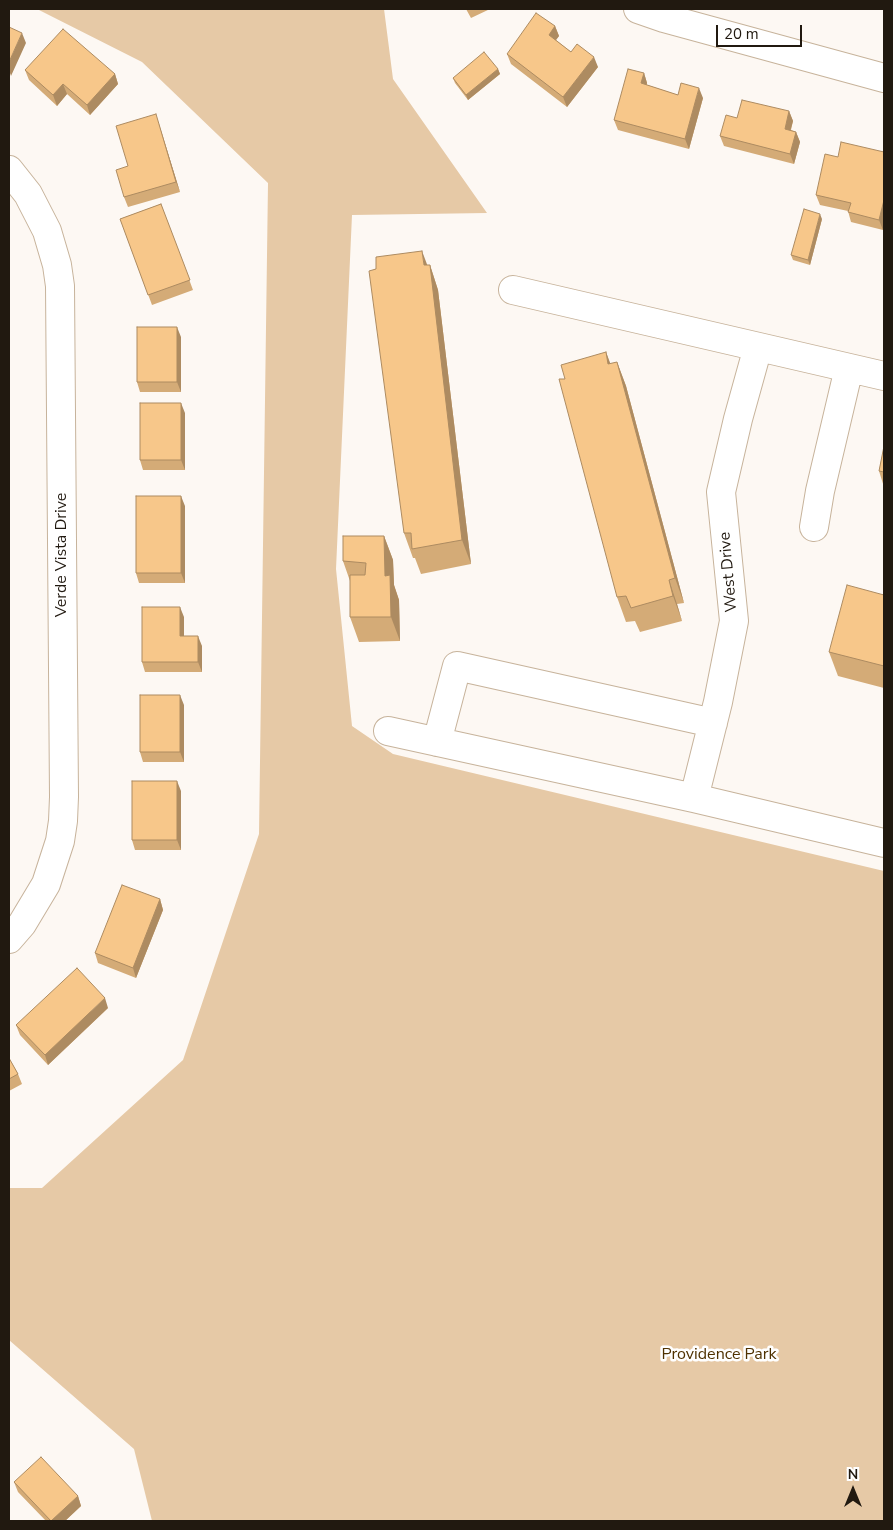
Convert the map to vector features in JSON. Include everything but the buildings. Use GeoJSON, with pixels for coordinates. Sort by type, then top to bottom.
{"type":"FeatureCollection","features":[{"type":"Feature","properties":{"kind":"street"},"geometry":{"type":"LineString","coordinates":[[638,9],[664,18],[884,78]]}},
{"type":"Feature","properties":{"kind":"street","name":"Verde Vista Drive"},"geometry":{"type":"LineString","coordinates":[[9,170],[28,194],[47,231],[57,265],[60,286],[64,797],[60,841],[46,884],[22,924],[9,939]]}},
{"type":"Feature","properties":{"kind":"street"},"geometry":{"type":"LineString","coordinates":[[513,290],[884,376]]}},
{"type":"Feature","properties":{"kind":"street","name":"West Drive"},"geometry":{"type":"LineString","coordinates":[[694,798],[713,723],[734,621],[722,492],[738,419],[758,347]]}},
{"type":"Feature","properties":{"kind":"street"},"geometry":{"type":"LineString","coordinates":[[814,526],[820,491],[849,368]]}},
{"type":"Feature","properties":{"kind":"street"},"geometry":{"type":"LineString","coordinates":[[437,742],[457,666],[713,723]]}},
{"type":"Feature","properties":{"kind":"street"},"geometry":{"type":"LineString","coordinates":[[388,732],[694,798],[884,843]]}},
{"type":"Feature","properties":{"kind":"green space","name":"Providence Park"},"geometry":{"type":"Polygon","coordinates":[[[37,9],[384,9],[393,79],[487,213],[352,215],[336,569],[352,726],[393,754],[884,871],[884,1521],[152,1521],[134,1449],[9,1340],[9,1188],[42,1188],[183,1060],[259,834],[268,183],[142,62],[37,9]]]}}]}
